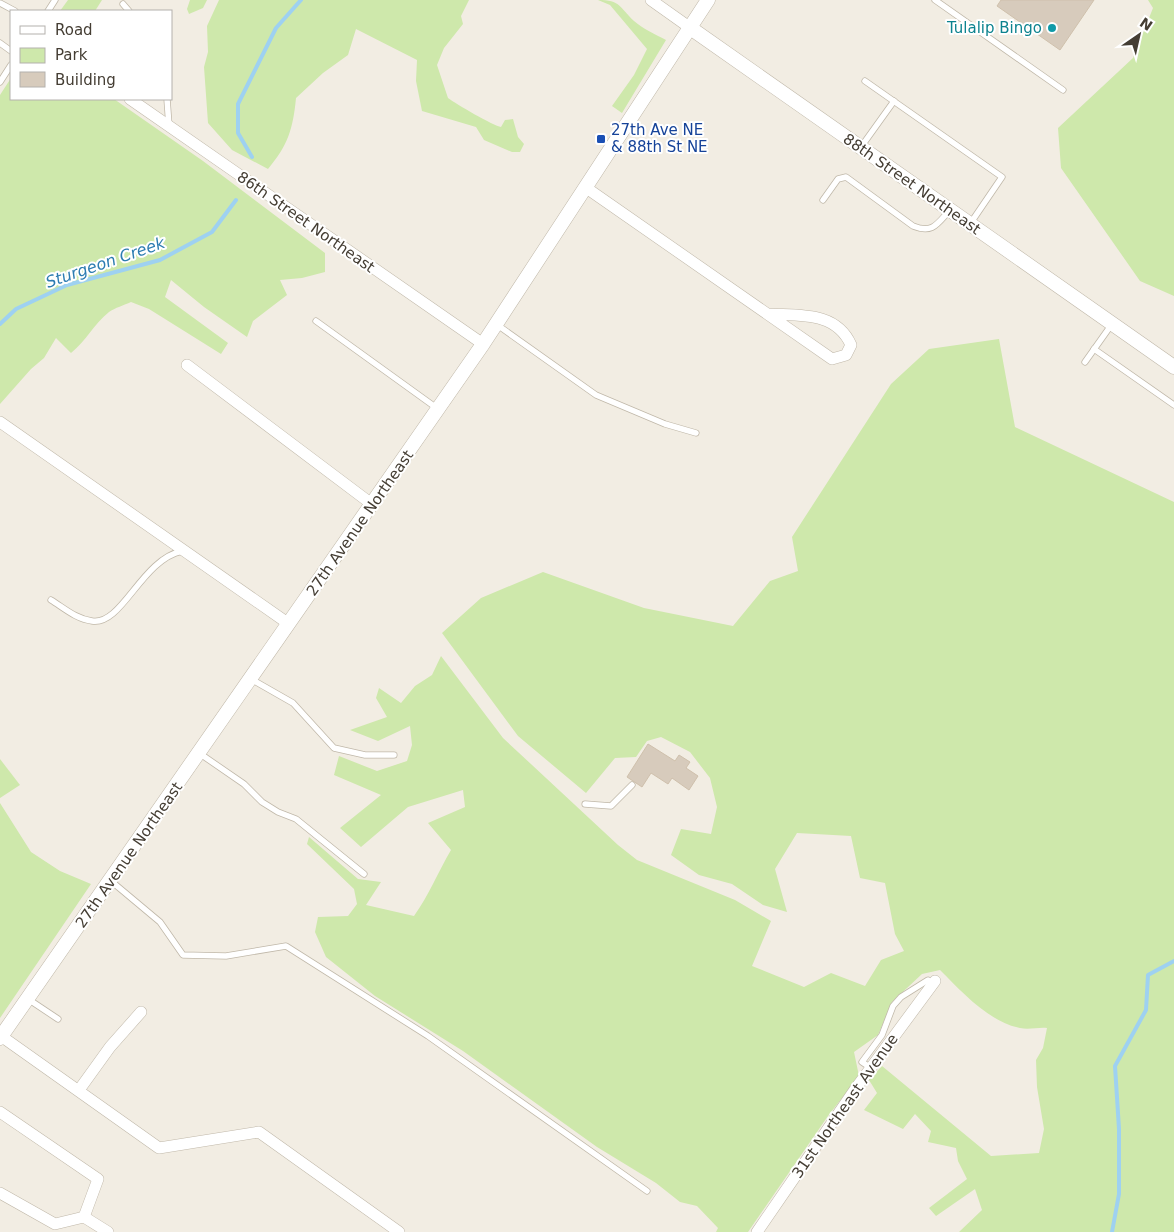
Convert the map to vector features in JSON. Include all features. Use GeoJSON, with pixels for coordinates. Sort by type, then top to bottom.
{"type":"FeatureCollection","features":[{"type":"Feature","properties":{"kind":"street","name":"88th Street Northeast"},"geometry":{"type":"LineString","coordinates":[[651,0],[1174,367]]}},
{"type":"Feature","properties":{"kind":"street","name":"27th Avenue Northeast"},"geometry":{"type":"LineString","coordinates":[[0,1037],[373,505],[496,324],[708,0]]}},
{"type":"Feature","properties":{"kind":"street","name":"86th Street Northeast"},"geometry":{"type":"LineString","coordinates":[[131,100],[482,344]]}},
{"type":"Feature","properties":{"kind":"street"},"geometry":{"type":"LineString","coordinates":[[585,187],[768,314],[832,358],[846,355],[851,345],[847,335],[838,326],[822,318],[768,314]]}},
{"type":"Feature","properties":{"kind":"street"},"geometry":{"type":"LineString","coordinates":[[187,365],[373,505]]}},
{"type":"Feature","properties":{"kind":"street"},"geometry":{"type":"LineString","coordinates":[[0,422],[289,624]]}},
{"type":"Feature","properties":{"kind":"street","name":"31st Northeast Avenue"},"geometry":{"type":"LineString","coordinates":[[757,1232],[871,1068],[934,983]]}},
{"type":"Feature","properties":{"kind":"street"},"geometry":{"type":"LineString","coordinates":[[79,1090],[110,1047],[141,1012]]}},
{"type":"Feature","properties":{"kind":"street"},"geometry":{"type":"LineString","coordinates":[[0,1037],[79,1090],[159,1148],[259,1132],[399,1232]]}},
{"type":"Feature","properties":{"kind":"street"},"geometry":{"type":"LineString","coordinates":[[0,1112],[98,1179],[84,1217]]}},
{"type":"Feature","properties":{"kind":"street"},"geometry":{"type":"LineString","coordinates":[[0,1193],[55,1224],[84,1217],[108,1232]]}},
{"type":"Feature","properties":{"kind":"lane"},"geometry":{"type":"LineString","coordinates":[[935,0],[1063,90]]}},
{"type":"Feature","properties":{"kind":"lane"},"geometry":{"type":"LineString","coordinates":[[0,3],[13,10]]}},
{"type":"Feature","properties":{"kind":"lane"},"geometry":{"type":"LineString","coordinates":[[123,4],[128,10]]}},
{"type":"Feature","properties":{"kind":"lane"},"geometry":{"type":"LineString","coordinates":[[0,82],[10,67]]}},
{"type":"Feature","properties":{"kind":"lane"},"geometry":{"type":"LineString","coordinates":[[866,81],[1002,177],[970,224]]}},
{"type":"Feature","properties":{"kind":"lane"},"geometry":{"type":"LineString","coordinates":[[167,100],[168,126]]}},
{"type":"Feature","properties":{"kind":"lane"},"geometry":{"type":"LineString","coordinates":[[861,148],[894,101]]}},
{"type":"Feature","properties":{"kind":"lane"},"geometry":{"type":"LineString","coordinates":[[823,200],[838,179],[846,177],[913,226],[924,231],[933,228],[950,210]]}},
{"type":"Feature","properties":{"kind":"lane"},"geometry":{"type":"LineString","coordinates":[[316,321],[438,409]]}},
{"type":"Feature","properties":{"kind":"lane"},"geometry":{"type":"LineString","coordinates":[[496,324],[596,394],[665,424],[696,433]]}},
{"type":"Feature","properties":{"kind":"lane"},"geometry":{"type":"LineString","coordinates":[[1085,362],[1112,324]]}},
{"type":"Feature","properties":{"kind":"lane"},"geometry":{"type":"LineString","coordinates":[[1094,349],[1174,405]]}},
{"type":"Feature","properties":{"kind":"lane"},"geometry":{"type":"LineString","coordinates":[[51,600],[78,617],[93,622],[107,619],[119,609],[159,561],[184,551]]}},
{"type":"Feature","properties":{"kind":"lane"},"geometry":{"type":"LineString","coordinates":[[251,680],[293,703],[334,748],[365,755],[394,755]]}},
{"type":"Feature","properties":{"kind":"lane"},"geometry":{"type":"LineString","coordinates":[[199,753],[244,784],[262,802],[278,812],[296,819],[364,874]]}},
{"type":"Feature","properties":{"kind":"lane"},"geometry":{"type":"LineString","coordinates":[[585,804],[611,806],[632,785]]}},
{"type":"Feature","properties":{"kind":"lane"},"geometry":{"type":"LineString","coordinates":[[111,881],[160,922],[183,955],[226,956],[286,946],[428,1036],[647,1191]]}},
{"type":"Feature","properties":{"kind":"lane"},"geometry":{"type":"LineString","coordinates":[[871,1068],[862,1062],[882,1036],[893,1006],[901,997],[923,982],[928,980],[934,983]]}},
{"type":"Feature","properties":{"kind":"lane"},"geometry":{"type":"LineString","coordinates":[[28,999],[58,1019]]}},
{"type":"Feature","properties":{"kind":"green space"},"geometry":{"type":"Polygon","coordinates":[[[68,0],[102,0],[96,10],[61,10],[68,0]]]}},
{"type":"Feature","properties":{"kind":"green space"},"geometry":{"type":"Polygon","coordinates":[[[190,0],[207,0],[203,8],[189,14],[187,9],[190,0]]]}},
{"type":"Feature","properties":{"kind":"green space"},"geometry":{"type":"Polygon","coordinates":[[[219,0],[469,0],[461,16],[463,24],[444,48],[437,65],[448,98],[497,126],[501,127],[505,120],[513,119],[518,137],[524,144],[520,152],[512,152],[484,140],[476,127],[422,111],[416,81],[417,60],[356,29],[348,55],[323,73],[296,98],[291,128],[285,144],[268,169],[232,150],[208,123],[204,67],[208,52],[207,26],[219,0]]]}},
{"type":"Feature","properties":{"kind":"green space"},"geometry":{"type":"Polygon","coordinates":[[[598,0],[616,3],[638,24],[666,40],[622,113],[612,106],[634,75],[647,49],[610,5],[598,0]]]}},
{"type":"Feature","properties":{"kind":"green space"},"geometry":{"type":"Polygon","coordinates":[[[1148,0],[1174,0],[1174,296],[1140,281],[1061,168],[1058,128],[1133,58],[1153,8],[1148,0]]]}},
{"type":"Feature","properties":{"kind":"green space"},"geometry":{"type":"Polygon","coordinates":[[[10,80],[10,100],[115,100],[203,161],[325,253],[325,272],[302,278],[280,280],[287,295],[253,321],[247,337],[204,307],[171,280],[165,297],[228,343],[221,354],[149,309],[131,302],[109,312],[71,353],[56,338],[44,358],[31,369],[0,404],[0,95],[10,80]]]}},
{"type":"Feature","properties":{"kind":"green space"},"geometry":{"type":"Polygon","coordinates":[[[999,339],[1015,427],[1174,502],[1174,1232],[959,1232],[982,1210],[975,1189],[936,1216],[929,1208],[967,1179],[958,1161],[956,1148],[928,1142],[931,1131],[915,1114],[903,1129],[864,1110],[877,1093],[869,1080],[882,1066],[991,1156],[1039,1153],[1044,1129],[1037,1087],[1036,1060],[1043,1048],[1047,1028],[1020,1028],[998,1020],[957,988],[940,970],[922,974],[892,1002],[878,1035],[854,1052],[859,1076],[828,1116],[748,1232],[716,1232],[718,1228],[697,1206],[680,1202],[656,1183],[597,1147],[463,1051],[375,996],[326,957],[315,932],[318,917],[348,916],[357,904],[354,889],[307,844],[309,837],[358,879],[381,882],[366,905],[414,916],[451,850],[428,823],[465,807],[463,790],[408,807],[361,847],[340,828],[381,795],[334,775],[339,756],[377,771],[407,761],[412,745],[410,726],[378,741],[350,730],[387,717],[376,698],[379,688],[401,703],[415,686],[432,675],[441,656],[503,738],[618,845],[637,860],[735,900],[771,921],[752,966],[804,987],[831,973],[865,986],[881,960],[904,951],[895,934],[885,883],[860,878],[851,836],[797,833],[775,869],[787,912],[763,905],[732,884],[699,875],[671,855],[681,829],[711,834],[717,807],[710,778],[690,752],[661,737],[647,741],[636,757],[615,758],[586,793],[518,736],[442,633],[481,598],[543,572],[644,608],[733,626],[770,581],[798,571],[792,537],[891,384],[929,349],[999,339]]]}},
{"type":"Feature","properties":{"kind":"green space"},"geometry":{"type":"Polygon","coordinates":[[[0,759],[20,785],[0,798],[0,759]]]}},
{"type":"Feature","properties":{"kind":"green space"},"geometry":{"type":"Polygon","coordinates":[[[0,803],[31,852],[60,871],[91,884],[0,1018],[0,803]]]}},
{"type":"Feature","properties":{"kind":"building","name":"Tulalip Bingo"},"geometry":{"type":"Polygon","coordinates":[[[1001,0],[1094,0],[1060,50],[997,6],[1001,0]]]}},
{"type":"Feature","properties":{"kind":"building"},"geometry":{"type":"Polygon","coordinates":[[[648,744],[675,761],[679,755],[690,762],[686,768],[698,776],[689,790],[672,778],[668,784],[651,773],[642,787],[627,777],[648,744]]]}},
{"type":"Feature","properties":{"kind":"waterway","name":"Sturgeon Creek"},"geometry":{"type":"LineString","coordinates":[[252,157],[238,133],[238,104],[276,28],[301,0]]}},
{"type":"Feature","properties":{"kind":"waterway","name":"Sturgeon Creek"},"geometry":{"type":"LineString","coordinates":[[0,324],[16,309],[67,285],[160,260],[212,232],[236,200]]}},
{"type":"Feature","properties":{"kind":"waterway"},"geometry":{"type":"LineString","coordinates":[[1112,1232],[1119,1194],[1119,1129],[1115,1066],[1146,1010],[1148,975],[1174,961]]}},
{"type":"Feature","properties":{"kind":"place","name":"Tulalip Bingo"},"geometry":{"type":"Point","coordinates":[1052,28]}},
{"type":"Feature","properties":{"kind":"place","name":"27th Ave NE & 88th St NE"},"geometry":{"type":"Point","coordinates":[601,139]}}]}
